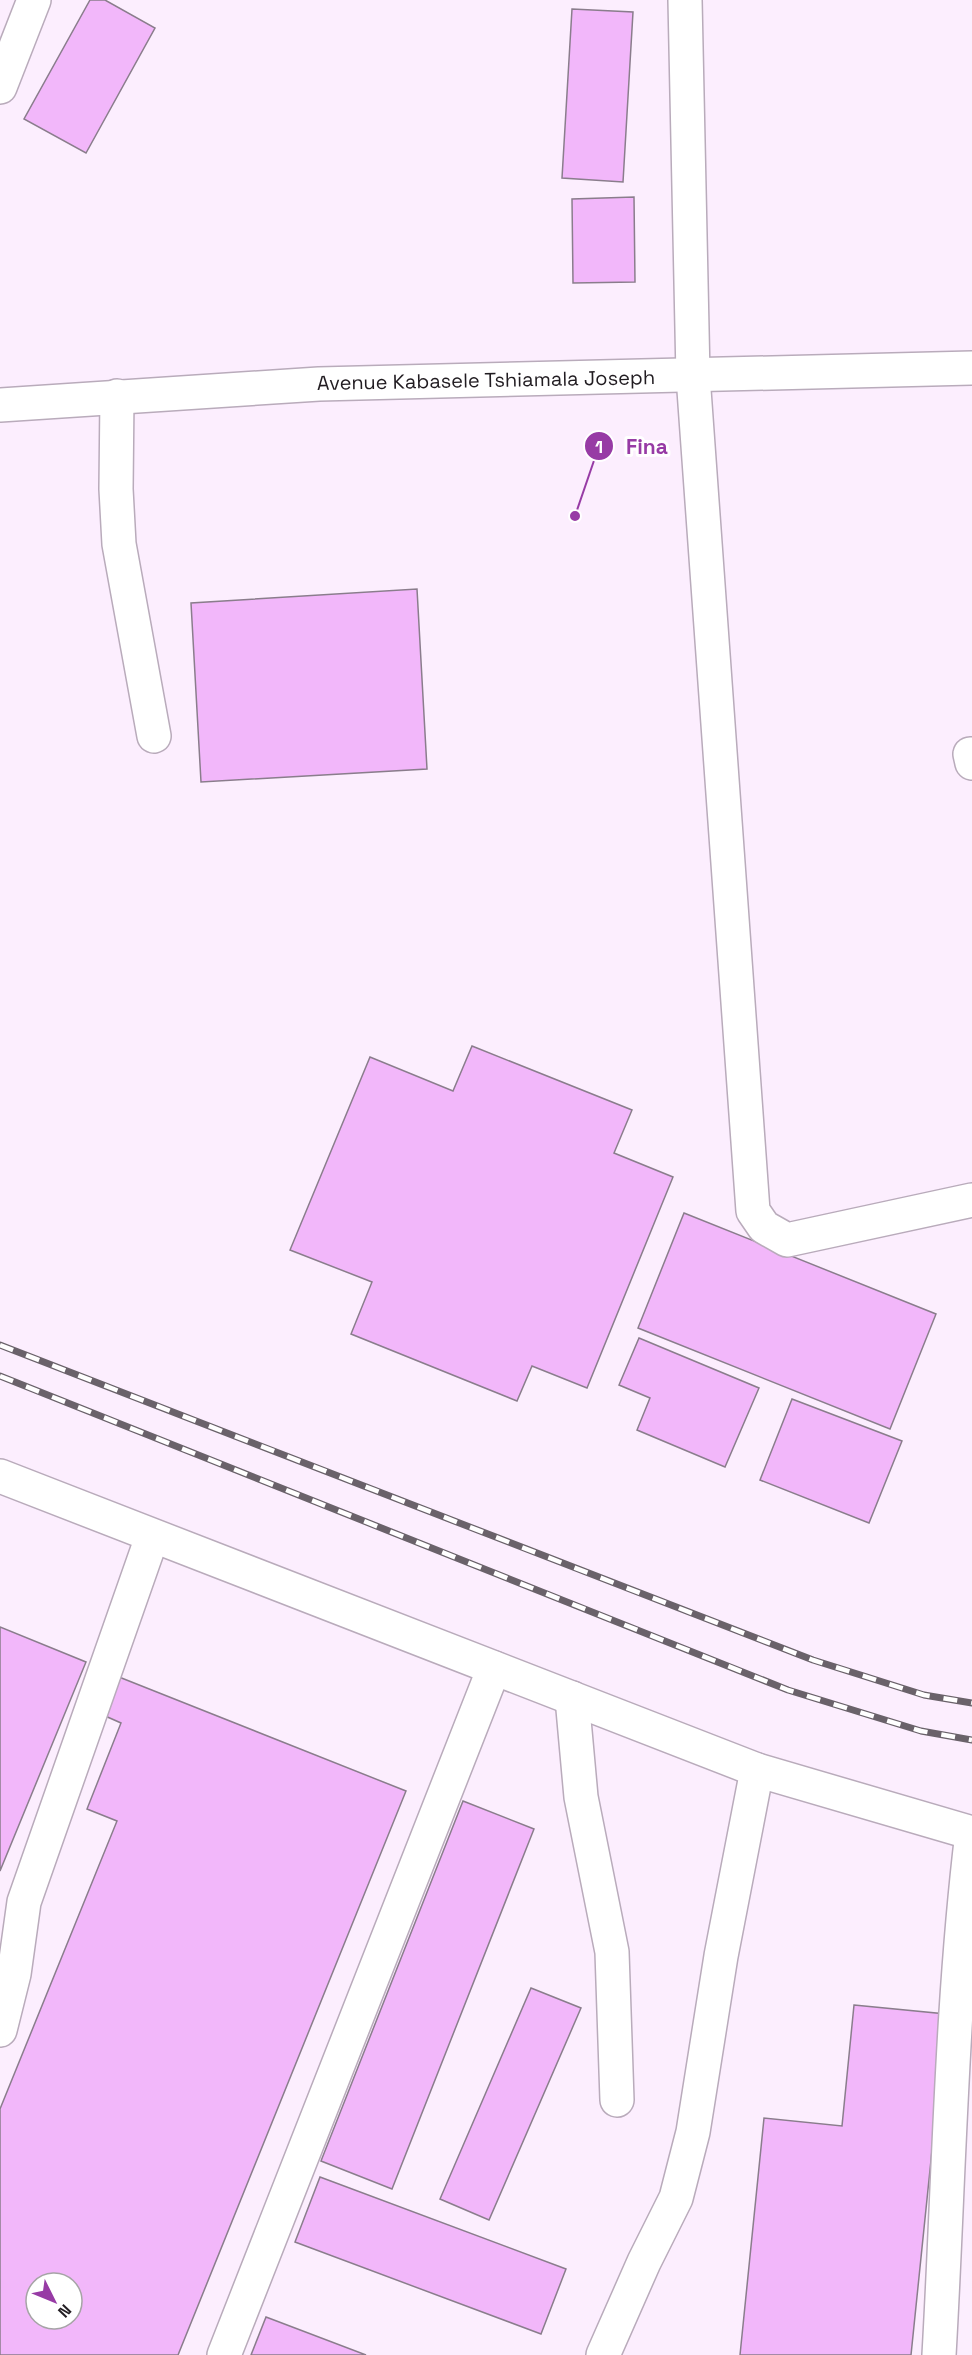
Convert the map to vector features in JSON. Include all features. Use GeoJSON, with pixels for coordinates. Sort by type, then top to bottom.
{"type":"FeatureCollection","features":[{"type":"Feature","properties":{"kind":"main road"},"geometry":{"type":"LineString","coordinates":[[0,87],[34,0]]}},
{"type":"Feature","properties":{"kind":"main road"},"geometry":{"type":"LineString","coordinates":[[685,0],[693,376],[753,1211],[764,1227],[787,1239],[972,1200]]}},
{"type":"Feature","properties":{"kind":"main road","name":"Avenue Kabasele Tshiamala Joseph"},"geometry":{"type":"LineString","coordinates":[[0,405],[319,384],[972,368]]}},
{"type":"Feature","properties":{"kind":"main road"},"geometry":{"type":"LineString","coordinates":[[117,396],[116,489],[119,544],[154,736]]}},
{"type":"Feature","properties":{"kind":"main road"},"geometry":{"type":"LineString","coordinates":[[0,1476],[152,1537],[758,1770],[972,1833],[960,1927],[951,2073],[939,2355]]}},
{"type":"Feature","properties":{"kind":"main road"},"geometry":{"type":"LineString","coordinates":[[1,2023],[14,1974],[24,1902],[152,1537]]}},
{"type":"Feature","properties":{"kind":"main road"},"geometry":{"type":"LineString","coordinates":[[224,2355],[494,1668]]}},
{"type":"Feature","properties":{"kind":"main road"},"geometry":{"type":"LineString","coordinates":[[572,1698],[581,1797],[612,1952],[617,2100]]}},
{"type":"Feature","properties":{"kind":"main road"},"geometry":{"type":"LineString","coordinates":[[603,2355],[644,2262],[676,2198],[693,2132],[721,1956],[758,1770]]}},
{"type":"Feature","properties":{"kind":"building"},"geometry":{"type":"Polygon","coordinates":[[[90,0],[105,0],[155,28],[86,153],[24,119],[90,0]]]}},
{"type":"Feature","properties":{"kind":"building"},"geometry":{"type":"Polygon","coordinates":[[[572,9],[633,12],[623,182],[562,178],[572,9]]]}},
{"type":"Feature","properties":{"kind":"building"},"geometry":{"type":"Polygon","coordinates":[[[634,197],[635,282],[573,283],[572,199],[634,197]]]}},
{"type":"Feature","properties":{"kind":"building"},"geometry":{"type":"Polygon","coordinates":[[[417,589],[427,769],[201,782],[191,603],[417,589]]]}},
{"type":"Feature","properties":{"kind":"building"},"geometry":{"type":"Polygon","coordinates":[[[472,1046],[632,1110],[614,1153],[673,1177],[587,1388],[532,1366],[517,1401],[351,1334],[372,1282],[290,1250],[370,1057],[453,1091],[472,1046]]]}},
{"type":"Feature","properties":{"kind":"building"},"geometry":{"type":"Polygon","coordinates":[[[684,1213],[936,1314],[890,1429],[638,1328],[684,1213]]]}},
{"type":"Feature","properties":{"kind":"building"},"geometry":{"type":"Polygon","coordinates":[[[639,1338],[759,1388],[725,1467],[637,1430],[650,1398],[619,1385],[639,1338]]]}},
{"type":"Feature","properties":{"kind":"building"},"geometry":{"type":"Polygon","coordinates":[[[792,1399],[902,1441],[869,1523],[760,1480],[792,1399]]]}},
{"type":"Feature","properties":{"kind":"building"},"geometry":{"type":"Polygon","coordinates":[[[0,1627],[86,1662],[0,1871],[0,1627]]]}},
{"type":"Feature","properties":{"kind":"building"},"geometry":{"type":"Polygon","coordinates":[[[119,1677],[406,1791],[178,2355],[0,2355],[0,2109],[117,1821],[87,1809],[121,1723],[103,1715],[119,1677]]]}},
{"type":"Feature","properties":{"kind":"building"},"geometry":{"type":"Polygon","coordinates":[[[463,1801],[534,1829],[392,2189],[321,2161],[463,1801]]]}},
{"type":"Feature","properties":{"kind":"building"},"geometry":{"type":"Polygon","coordinates":[[[531,1988],[581,2008],[489,2220],[440,2199],[531,1988]]]}},
{"type":"Feature","properties":{"kind":"building"},"geometry":{"type":"Polygon","coordinates":[[[854,2005],[946,2014],[911,2355],[740,2355],[764,2118],[842,2126],[854,2005]]]}},
{"type":"Feature","properties":{"kind":"building"},"geometry":{"type":"Polygon","coordinates":[[[320,2177],[566,2269],[541,2334],[295,2242],[320,2177]]]}},
{"type":"Feature","properties":{"kind":"building"},"geometry":{"type":"Polygon","coordinates":[[[266,2317],[366,2355],[251,2355],[266,2317]]]}},
{"type":"Feature","properties":{"kind":"railway"},"geometry":{"type":"LineString","coordinates":[[0,1345],[813,1660],[924,1695],[972,1703]]}},
{"type":"Feature","properties":{"kind":"railway"},"geometry":{"type":"LineString","coordinates":[[0,1376],[788,1690],[921,1731],[972,1740]]}},
{"type":"Feature","properties":{"kind":"place","name":"Fina"},"geometry":{"type":"Point","coordinates":[575,516]}}]}
